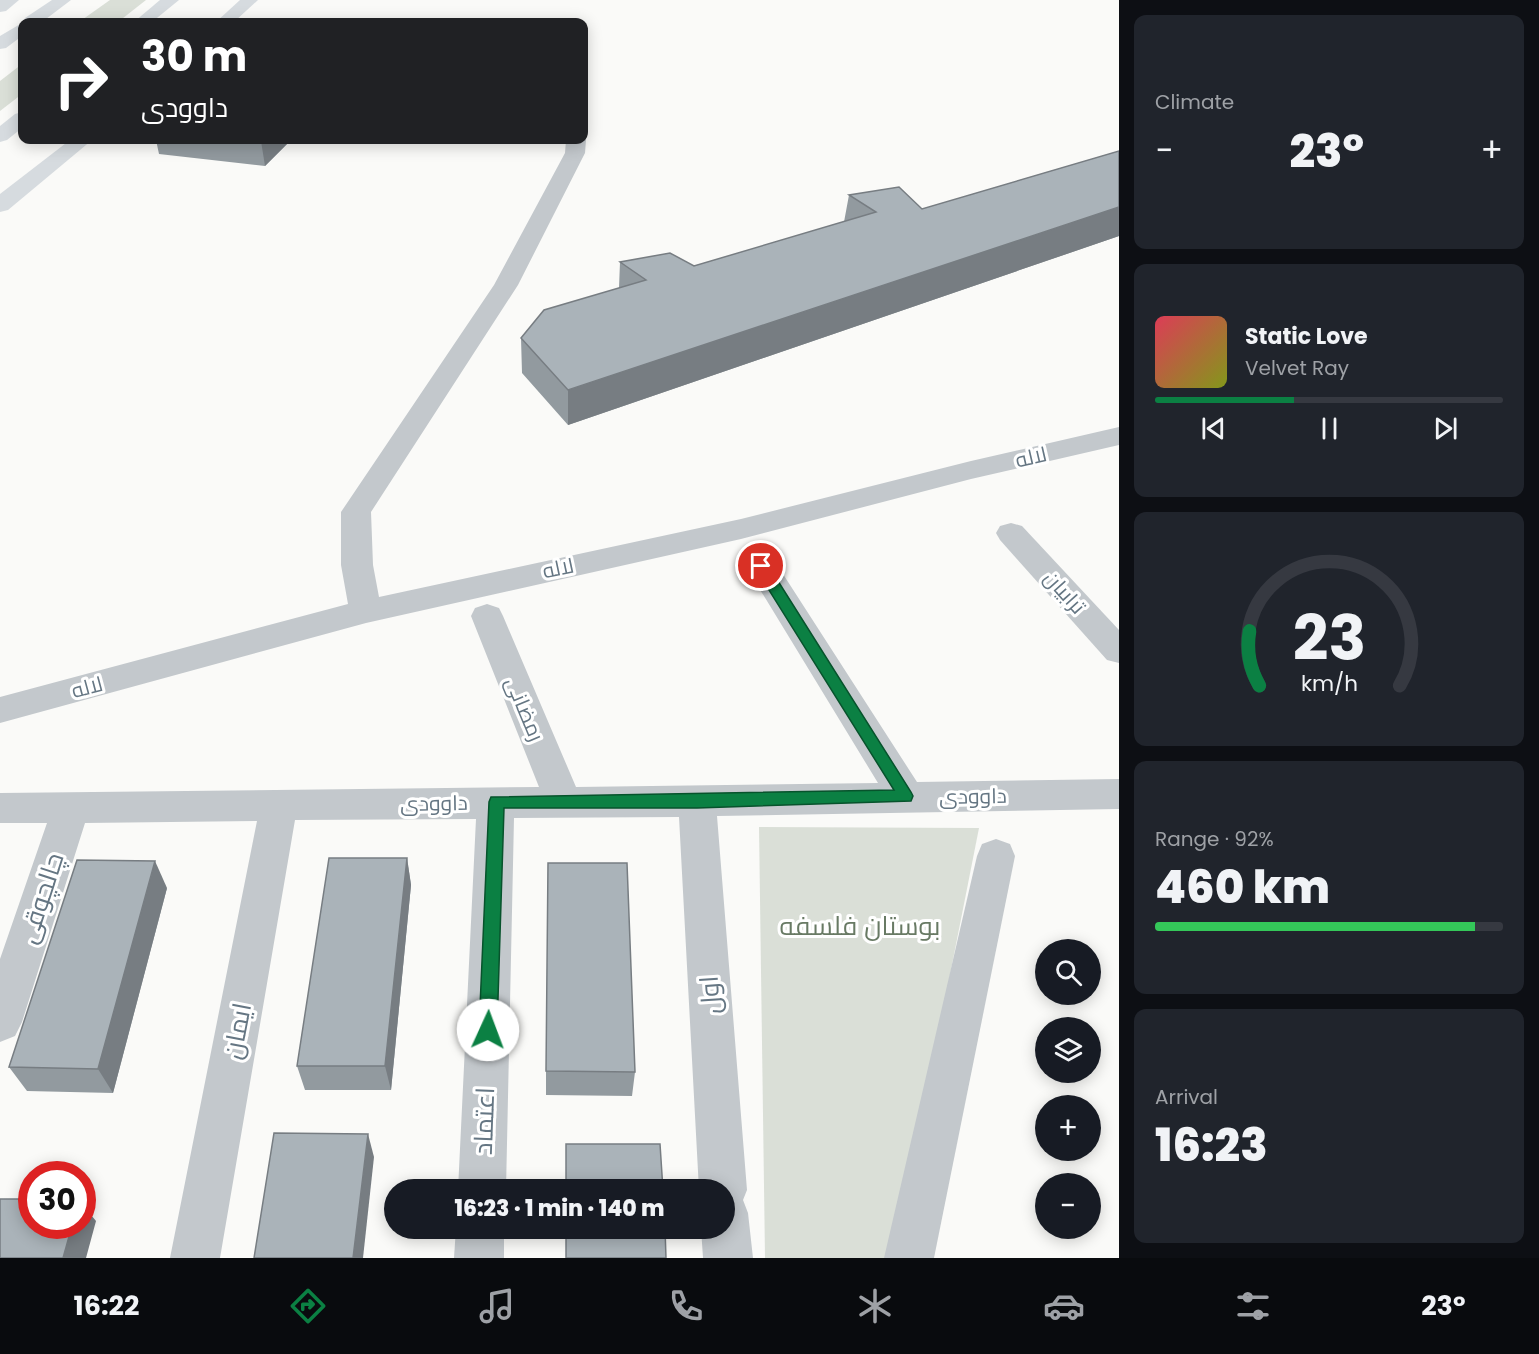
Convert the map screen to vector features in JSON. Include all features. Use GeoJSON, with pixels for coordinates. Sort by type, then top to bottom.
{"type":"FeatureCollection","features":[{"type":"Feature","properties":{"kind":"main road"},"geometry":{"type":"LineString","coordinates":[[0,7],[11,0]]}},
{"type":"Feature","properties":{"kind":"main road"},"geometry":{"type":"LineString","coordinates":[[37,18],[63,0]]}},
{"type":"Feature","properties":{"kind":"main road"},"geometry":{"type":"LineString","coordinates":[[147,18],[171,0]]}},
{"type":"Feature","properties":{"kind":"main road"},"geometry":{"type":"LineString","coordinates":[[229,18],[250,0]]}},
{"type":"Feature","properties":{"kind":"main road"},"geometry":{"type":"LineString","coordinates":[[0,44],[18,31]]}},
{"type":"Feature","properties":{"kind":"main road"},"geometry":{"type":"LineString","coordinates":[[0,136],[18,121]]}},
{"type":"Feature","properties":{"kind":"main road"},"geometry":{"type":"LineString","coordinates":[[0,205],[77,144]]}},
{"type":"Feature","properties":{"kind":"street"},"geometry":{"type":"LineString","coordinates":[[366,611],[357,565],[356,512],[506,285],[575,153],[576,144]]}},
{"type":"Feature","properties":{"kind":"street","name":"لاله"},"geometry":{"type":"LineString","coordinates":[[0,710],[366,611],[741,529],[971,470],[1119,436]]}},
{"type":"Feature","properties":{"kind":"street","name":"ترابیان"},"geometry":{"type":"LineString","coordinates":[[1011,533],[1119,651]]}},
{"type":"Feature","properties":{"kind":"street"},"geometry":{"type":"LineString","coordinates":[[761,566],[906,796]]}},
{"type":"Feature","properties":{"kind":"street","name":"رمضانی"},"geometry":{"type":"LineString","coordinates":[[487,616],[563,801]]}},
{"type":"Feature","properties":{"kind":"street","name":"داوودی"},"geometry":{"type":"LineString","coordinates":[[0,808],[1119,794]]}},
{"type":"Feature","properties":{"kind":"street","name":"اول"},"geometry":{"type":"LineString","coordinates":[[697,801],[722,1179]]}},
{"type":"Feature","properties":{"kind":"street","name":"اعتماد"},"geometry":{"type":"LineString","coordinates":[[482,1179],[496,802]]}},
{"type":"Feature","properties":{"kind":"street","name":"ایمان"},"geometry":{"type":"LineString","coordinates":[[195,1258],[279,805]]}},
{"type":"Feature","properties":{"kind":"street","name":"چالچوقی"},"geometry":{"type":"LineString","coordinates":[[0,1022],[71,807]]}},
{"type":"Feature","properties":{"kind":"street"},"geometry":{"type":"LineString","coordinates":[[909,1258],[996,856]]}},
{"type":"Feature","properties":{"kind":"street"},"geometry":{"type":"LineString","coordinates":[[479,1258],[480,1239]]}},
{"type":"Feature","properties":{"kind":"street"},"geometry":{"type":"LineString","coordinates":[[726,1239],[728,1258]]}},
{"type":"Feature","properties":{"kind":"green space"},"geometry":{"type":"Polygon","coordinates":[[[110,0],[146,0],[123,18],[85,18],[110,0]]]}},
{"type":"Feature","properties":{"kind":"green space"},"geometry":{"type":"Polygon","coordinates":[[[18,67],[18,97],[0,111],[0,81],[18,67]]]}},
{"type":"Feature","properties":{"kind":"green space","name":"بوستان فلسفه"},"geometry":{"type":"Polygon","coordinates":[[[759,827],[979,828],[894,1258],[765,1258],[759,827]]]}},
{"type":"Feature","properties":{"kind":"building"},"geometry":{"type":"Polygon","coordinates":[[[1119,151],[1119,207],[568,390],[521,338],[544,310],[646,280],[620,262],[670,253],[694,266],[876,212],[849,195],[899,187],[922,209],[1119,151]]]}},
{"type":"Feature","properties":{"kind":"building"},"geometry":{"type":"Polygon","coordinates":[[[329,858],[407,858],[385,1066],[297,1066],[329,858]]]}},
{"type":"Feature","properties":{"kind":"building"},"geometry":{"type":"Polygon","coordinates":[[[77,860],[155,861],[98,1069],[9,1067],[77,860]]]}},
{"type":"Feature","properties":{"kind":"building"},"geometry":{"type":"Polygon","coordinates":[[[548,863],[627,863],[635,1072],[546,1071],[548,863]]]}},
{"type":"Feature","properties":{"kind":"building"},"geometry":{"type":"Polygon","coordinates":[[[274,1133],[368,1134],[353,1258],[254,1258],[274,1133]]]}},
{"type":"Feature","properties":{"kind":"building"},"geometry":{"type":"Polygon","coordinates":[[[566,1144],[660,1144],[662,1179],[566,1179],[566,1144]]]}},
{"type":"Feature","properties":{"kind":"building"},"geometry":{"type":"Polygon","coordinates":[[[0,1199],[18,1199],[18,1239],[68,1239],[63,1258],[0,1258],[0,1199]]]}},
{"type":"Feature","properties":{"kind":"building"},"geometry":{"type":"Polygon","coordinates":[[[566,1239],[665,1239],[666,1258],[566,1258],[566,1239]]]}},
{"type":"Feature","properties":{"kind":"route"},"geometry":{"type":"LineString","coordinates":[[488,1030],[496,802],[697,801],[906,796],[761,566]]}}]}
